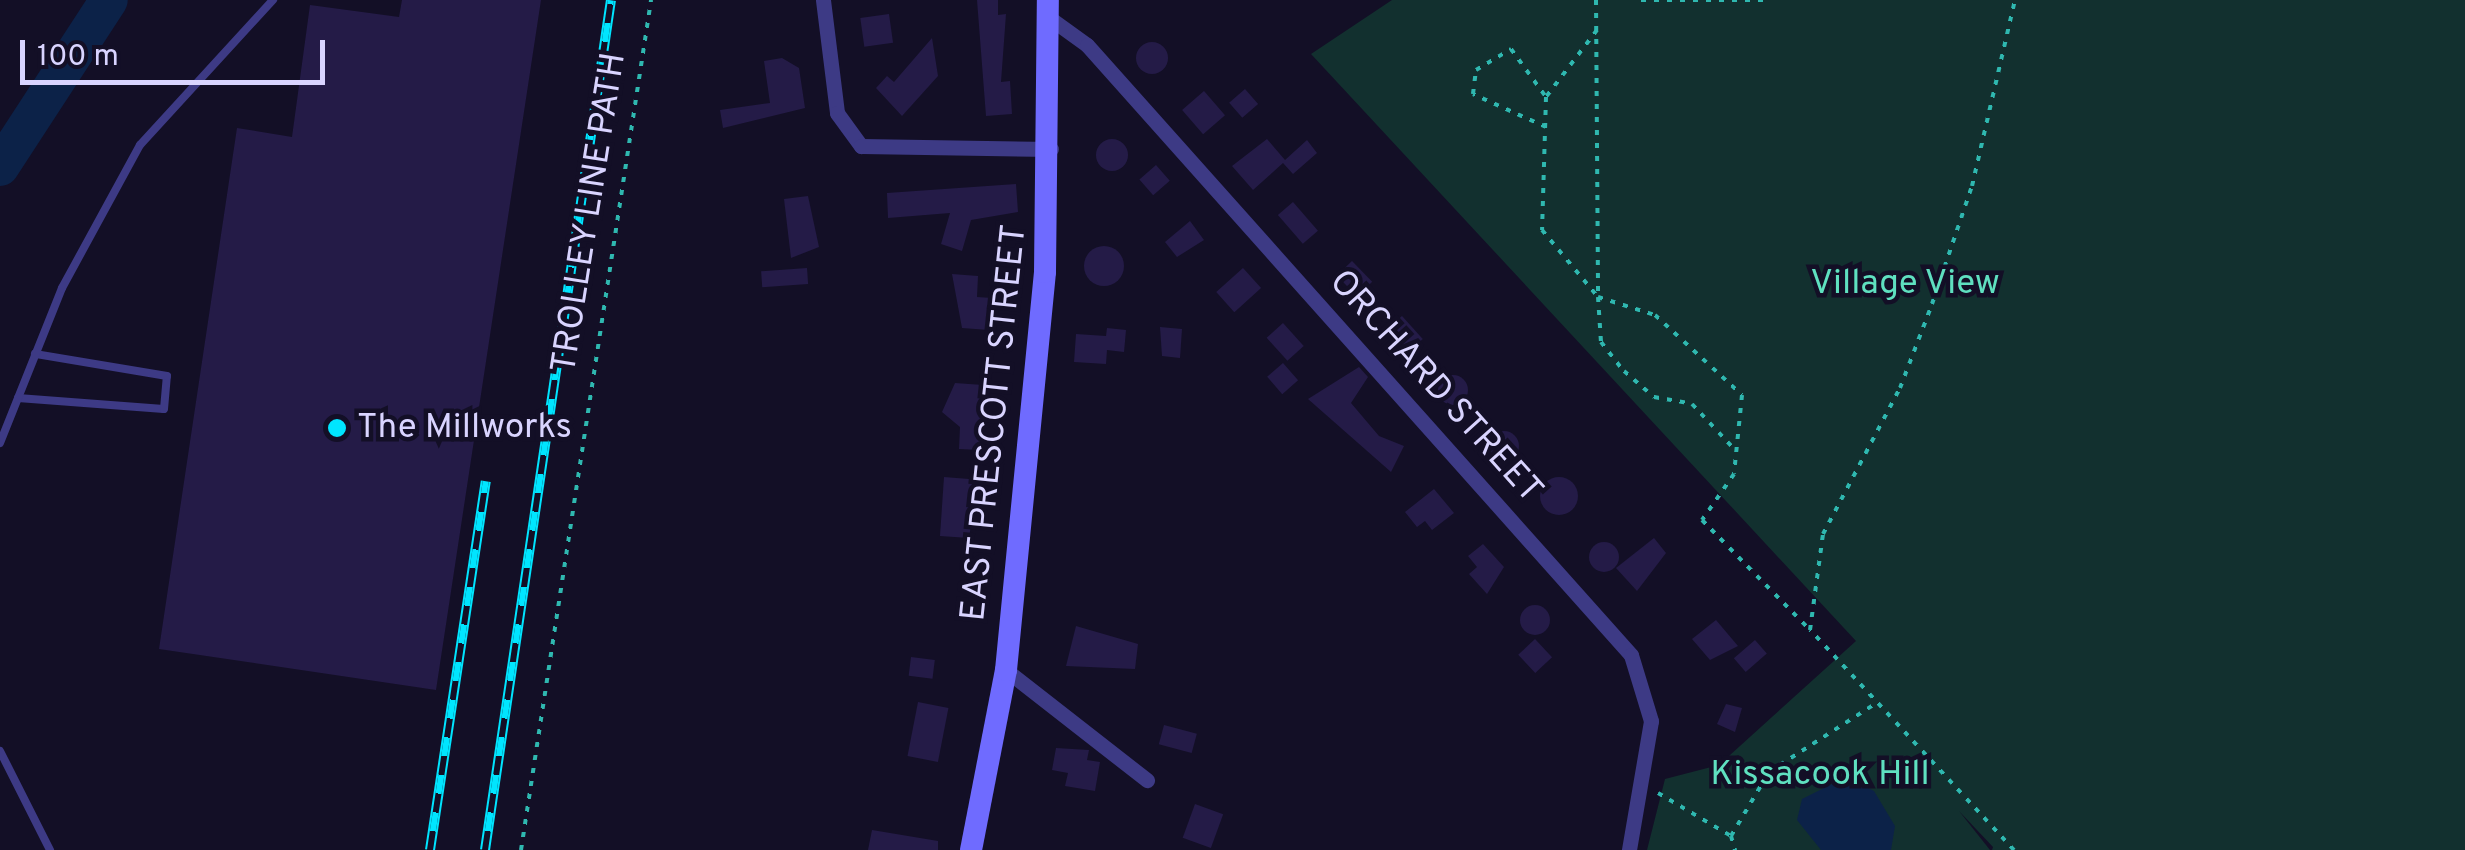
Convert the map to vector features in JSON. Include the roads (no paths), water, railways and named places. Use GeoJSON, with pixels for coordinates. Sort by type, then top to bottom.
{"type":"FeatureCollection","features":[{"type":"Feature","properties":{"kind":"main road","name":"EAST PRESCOTT STREET"},"geometry":{"type":"LineString","coordinates":[[971,850],[1006,670],[1050,149],[1050,10]]}},
{"type":"Feature","properties":{"kind":"street"},"geometry":{"type":"LineString","coordinates":[[823,0],[838,113],[853,140],[900,151],[1050,149]]}},
{"type":"Feature","properties":{"kind":"street","name":"ORCHARD STREET"},"geometry":{"type":"LineString","coordinates":[[1050,10],[1088,45],[1612,628],[1650,697],[1642,788],[1629,850]]}},
{"type":"Feature","properties":{"kind":"street"},"geometry":{"type":"LineString","coordinates":[[1006,670],[1147,780]]}},
{"type":"Feature","properties":{"kind":"lane"},"geometry":{"type":"LineString","coordinates":[[0,443],[35,354],[140,145],[273,0]]}},
{"type":"Feature","properties":{"kind":"lane"},"geometry":{"type":"LineString","coordinates":[[18,398],[164,410],[167,376],[35,354]]}},
{"type":"Feature","properties":{"kind":"lane"},"geometry":{"type":"LineString","coordinates":[[0,751],[50,850]]}},
{"type":"Feature","properties":{"kind":"water"},"geometry":{"type":"Polygon","coordinates":[[[1846,777],[1874,791],[1895,826],[1891,850],[1821,850],[1797,820],[1802,799],[1846,777]]]}},
{"type":"Feature","properties":{"kind":"waterway"},"geometry":{"type":"LineString","coordinates":[[0,167],[109,0]]}},
{"type":"Feature","properties":{"kind":"railway"},"geometry":{"type":"LineString","coordinates":[[485,850],[611,0]]}},
{"type":"Feature","properties":{"kind":"railway"},"geometry":{"type":"LineString","coordinates":[[430,850],[486,481]]}},
{"type":"Feature","properties":{"kind":"place","name":"The Millworks"},"geometry":{"type":"Point","coordinates":[337,428]}},
{"type":"Feature","properties":{"kind":"park label","name":"Village View"},"geometry":{"type":"Point","coordinates":[1905,284]}},
{"type":"Feature","properties":{"kind":"park label","name":"Kissacook Hill"},"geometry":{"type":"Point","coordinates":[1820,775]}}]}
